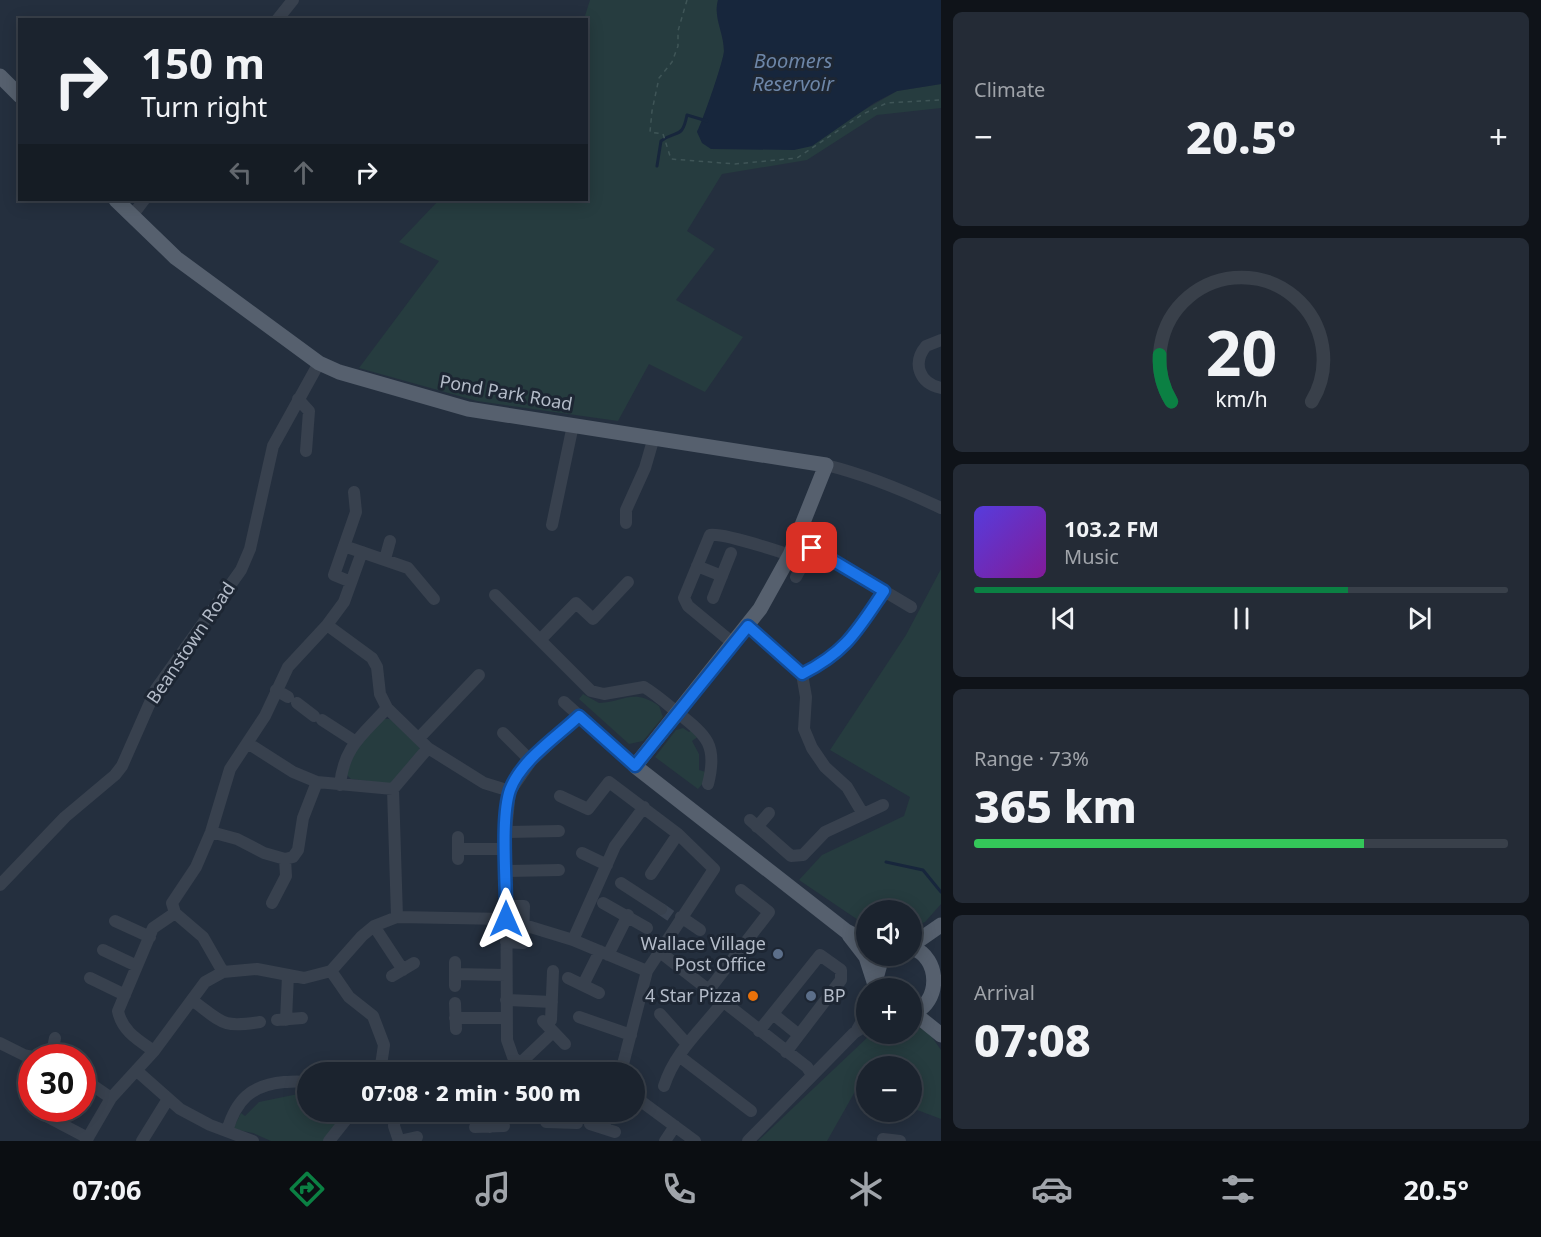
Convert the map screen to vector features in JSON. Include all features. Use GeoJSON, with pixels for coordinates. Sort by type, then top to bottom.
{"type":"FeatureCollection","features":[{"type":"Feature","properties":{"kind":"main road"},"geometry":{"type":"LineString","coordinates":[[0,76],[18,94]]}},
{"type":"Feature","properties":{"kind":"main road","name":"Pond Park Road"},"geometry":{"type":"LineString","coordinates":[[117,201],[185,264],[319,363],[339,372],[468,409],[826,465]]}},
{"type":"Feature","properties":{"kind":"main road"},"geometry":{"type":"LineString","coordinates":[[826,465],[790,555],[748,626],[635,766],[846,931],[856,936]]}},
{"type":"Feature","properties":{"kind":"main road"},"geometry":{"type":"LineString","coordinates":[[922,939],[941,925]]}},
{"type":"Feature","properties":{"kind":"main road"},"geometry":{"type":"LineString","coordinates":[[846,931],[866,957],[873,978]]}},
{"type":"Feature","properties":{"kind":"main road"},"geometry":{"type":"LineString","coordinates":[[922,952],[931,958],[940,985]]}},
{"type":"Feature","properties":{"kind":"main road"},"geometry":{"type":"LineString","coordinates":[[922,1008],[930,1004],[940,985],[941,954]]}},
{"type":"Feature","properties":{"kind":"main road"},"geometry":{"type":"LineString","coordinates":[[922,1020],[941,1035]]}},
{"type":"Feature","properties":{"kind":"street"},"geometry":{"type":"LineString","coordinates":[[279,18],[293,0]]}},
{"type":"Feature","properties":{"kind":"street"},"geometry":{"type":"LineString","coordinates":[[132,216],[143,201]]}},
{"type":"Feature","properties":{"kind":"street"},"geometry":{"type":"LineString","coordinates":[[941,340],[926,346],[918,362],[920,373],[925,381],[941,388]]}},
{"type":"Feature","properties":{"kind":"street","name":"Beanstown Road"},"geometry":{"type":"LineString","coordinates":[[0,885],[65,818],[115,775],[122,766],[156,689],[241,570],[250,549],[273,446],[319,363]]}},
{"type":"Feature","properties":{"kind":"street"},"geometry":{"type":"LineString","coordinates":[[298,399],[309,411],[306,451]]}},
{"type":"Feature","properties":{"kind":"street"},"geometry":{"type":"LineString","coordinates":[[552,525],[573,425]]}},
{"type":"Feature","properties":{"kind":"street"},"geometry":{"type":"LineString","coordinates":[[626,523],[626,510],[645,468],[654,437]]}},
{"type":"Feature","properties":{"kind":"street","name":"Pond Park Road"},"geometry":{"type":"LineString","coordinates":[[826,465],[894,486],[941,508]]}},
{"type":"Feature","properties":{"kind":"street"},"geometry":{"type":"LineString","coordinates":[[351,582],[334,575],[356,512],[354,492]]}},
{"type":"Feature","properties":{"kind":"street"},"geometry":{"type":"LineString","coordinates":[[796,577],[821,531]]}},
{"type":"Feature","properties":{"kind":"street"},"geometry":{"type":"LineString","coordinates":[[734,644],[688,606],[684,598],[710,535],[719,534],[790,555]]}},
{"type":"Feature","properties":{"kind":"street"},"geometry":{"type":"LineString","coordinates":[[385,559],[390,541]]}},
{"type":"Feature","properties":{"kind":"street"},"geometry":{"type":"LineString","coordinates":[[344,546],[408,568],[434,598]]}},
{"type":"Feature","properties":{"kind":"street"},"geometry":{"type":"LineString","coordinates":[[812,548],[911,607]]}},
{"type":"Feature","properties":{"kind":"street"},"geometry":{"type":"LineString","coordinates":[[222,972],[203,937],[175,913],[172,903],[196,867],[211,832],[230,769],[249,744],[265,716],[288,667],[327,625],[344,602],[362,552]]}},
{"type":"Feature","properties":{"kind":"street"},"geometry":{"type":"LineString","coordinates":[[713,598],[731,554]]}},
{"type":"Feature","properties":{"kind":"street"},"geometry":{"type":"LineString","coordinates":[[698,566],[722,576]]}},
{"type":"Feature","properties":{"kind":"street"},"geometry":{"type":"LineString","coordinates":[[540,640],[576,603],[593,619],[628,582]]}},
{"type":"Feature","properties":{"kind":"street"},"geometry":{"type":"LineString","coordinates":[[802,674],[829,661],[855,634],[884,591]]}},
{"type":"Feature","properties":{"kind":"street"},"geometry":{"type":"LineString","coordinates":[[495,595],[591,691],[604,694],[644,687],[703,732],[710,746],[713,764],[708,784]]}},
{"type":"Feature","properties":{"kind":"street"},"geometry":{"type":"LineString","coordinates":[[327,625],[372,658],[377,667],[380,694],[387,708],[423,743],[484,783],[510,791]]}},
{"type":"Feature","properties":{"kind":"street"},"geometry":{"type":"LineString","coordinates":[[748,626],[802,674],[806,697],[804,729],[812,748],[825,767],[847,787],[863,814]]}},
{"type":"Feature","properties":{"kind":"street"},"geometry":{"type":"LineString","coordinates":[[397,917],[393,789],[423,743],[479,675]]}},
{"type":"Feature","properties":{"kind":"street"},"geometry":{"type":"LineString","coordinates":[[276,690],[356,742]]}},
{"type":"Feature","properties":{"kind":"street"},"geometry":{"type":"LineString","coordinates":[[564,702],[635,766]]}},
{"type":"Feature","properties":{"kind":"street"},"geometry":{"type":"LineString","coordinates":[[340,785],[342,762],[356,742],[387,708]]}},
{"type":"Feature","properties":{"kind":"street"},"geometry":{"type":"LineString","coordinates":[[517,1062],[507,1040],[506,1018],[506,832],[510,791],[531,761],[579,716]]}},
{"type":"Feature","properties":{"kind":"street"},"geometry":{"type":"LineString","coordinates":[[504,733],[531,761]]}},
{"type":"Feature","properties":{"kind":"street"},"geometry":{"type":"LineString","coordinates":[[249,744],[293,772],[317,782],[393,789]]}},
{"type":"Feature","properties":{"kind":"street"},"geometry":{"type":"LineString","coordinates":[[211,832],[237,839],[264,853],[285,859],[293,856],[298,850],[303,818],[317,782]]}},
{"type":"Feature","properties":{"kind":"street"},"geometry":{"type":"LineString","coordinates":[[560,796],[588,809],[609,782],[678,834],[714,869],[673,916],[660,952],[647,971],[624,1062]]}},
{"type":"Feature","properties":{"kind":"street"},"geometry":{"type":"LineString","coordinates":[[769,813],[754,824],[791,856],[803,855],[825,832],[883,806]]}},
{"type":"Feature","properties":{"kind":"street"},"geometry":{"type":"LineString","coordinates":[[573,940],[611,875],[615,846],[644,807]]}},
{"type":"Feature","properties":{"kind":"street"},"geometry":{"type":"LineString","coordinates":[[506,832],[559,829]]}},
{"type":"Feature","properties":{"kind":"street"},"geometry":{"type":"LineString","coordinates":[[651,874],[678,834]]}},
{"type":"Feature","properties":{"kind":"street"},"geometry":{"type":"LineString","coordinates":[[458,848],[506,849]]}},
{"type":"Feature","properties":{"kind":"street"},"geometry":{"type":"LineString","coordinates":[[582,853],[673,916],[700,930]]}},
{"type":"Feature","properties":{"kind":"street"},"geometry":{"type":"LineString","coordinates":[[272,903],[286,876],[285,859]]}},
{"type":"Feature","properties":{"kind":"street"},"geometry":{"type":"LineString","coordinates":[[506,871],[560,870]]}},
{"type":"Feature","properties":{"kind":"street"},"geometry":{"type":"LineString","coordinates":[[708,990],[769,912],[741,890]]}},
{"type":"Feature","properties":{"kind":"street"},"geometry":{"type":"LineString","coordinates":[[603,903],[628,915],[646,928]]}},
{"type":"Feature","properties":{"kind":"street"},"geometry":{"type":"LineString","coordinates":[[56,1122],[87,1140],[111,1098],[154,1051],[206,982],[222,972],[258,969],[304,978],[331,971],[374,926],[397,917],[506,912],[524,906],[524,943],[506,942]]}},
{"type":"Feature","properties":{"kind":"street"},"geometry":{"type":"LineString","coordinates":[[154,1051],[130,1034],[120,1023],[118,1011],[153,928],[175,913]]}},
{"type":"Feature","properties":{"kind":"street"},"geometry":{"type":"LineString","coordinates":[[583,986],[628,915]]}},
{"type":"Feature","properties":{"kind":"street"},"geometry":{"type":"LineString","coordinates":[[115,921],[150,937]]}},
{"type":"Feature","properties":{"kind":"street"},"geometry":{"type":"LineString","coordinates":[[524,925],[573,940],[647,971]]}},
{"type":"Feature","properties":{"kind":"street"},"geometry":{"type":"LineString","coordinates":[[374,926],[403,970]]}},
{"type":"Feature","properties":{"kind":"street"},"geometry":{"type":"LineString","coordinates":[[103,950],[137,966]]}},
{"type":"Feature","properties":{"kind":"street"},"geometry":{"type":"LineString","coordinates":[[660,952],[812,1075]]}},
{"type":"Feature","properties":{"kind":"street"},"geometry":{"type":"LineString","coordinates":[[759,1031],[820,955],[841,970],[841,980],[786,1052]]}},
{"type":"Feature","properties":{"kind":"street"},"geometry":{"type":"LineString","coordinates":[[331,971],[349,997],[373,1016],[384,1045],[381,1062]]}},
{"type":"Feature","properties":{"kind":"street"},"geometry":{"type":"LineString","coordinates":[[525,1062],[549,1024],[553,971]]}},
{"type":"Feature","properties":{"kind":"street"},"geometry":{"type":"LineString","coordinates":[[455,974],[506,975]]}},
{"type":"Feature","properties":{"kind":"street"},"geometry":{"type":"LineString","coordinates":[[288,975],[281,1020],[302,1018]]}},
{"type":"Feature","properties":{"kind":"street"},"geometry":{"type":"LineString","coordinates":[[90,978],[125,995]]}},
{"type":"Feature","properties":{"kind":"street"},"geometry":{"type":"LineString","coordinates":[[568,978],[598,993]]}},
{"type":"Feature","properties":{"kind":"street"},"geometry":{"type":"LineString","coordinates":[[192,1000],[225,1024],[233,1026],[260,1022]]}},
{"type":"Feature","properties":{"kind":"street"},"geometry":{"type":"LineString","coordinates":[[506,1000],[552,1002]]}},
{"type":"Feature","properties":{"kind":"street"},"geometry":{"type":"LineString","coordinates":[[664,1086],[671,1065],[686,1043],[694,1039],[722,1003]]}},
{"type":"Feature","properties":{"kind":"street"},"geometry":{"type":"LineString","coordinates":[[455,1004],[455,1023],[506,1018]]}},
{"type":"Feature","properties":{"kind":"street"},"geometry":{"type":"LineString","coordinates":[[660,1014],[686,1043]]}},
{"type":"Feature","properties":{"kind":"street"},"geometry":{"type":"LineString","coordinates":[[773,1014],[799,1035]]}},
{"type":"Feature","properties":{"kind":"street"},"geometry":{"type":"LineString","coordinates":[[579,1017],[631,1035]]}},
{"type":"Feature","properties":{"kind":"street"},"geometry":{"type":"LineString","coordinates":[[549,1024],[565,1044]]}},
{"type":"Feature","properties":{"kind":"street"},"geometry":{"type":"LineString","coordinates":[[748,1141],[856,1030]]}},
{"type":"Feature","properties":{"kind":"street"},"geometry":{"type":"LineString","coordinates":[[54,1044],[56,1038]]}},
{"type":"Feature","properties":{"kind":"street"},"geometry":{"type":"LineString","coordinates":[[0,1043],[18,1052]]}},
{"type":"Feature","properties":{"kind":"street"},"geometry":{"type":"LineString","coordinates":[[679,1056],[751,1111]]}},
{"type":"Feature","properties":{"kind":"street"},"geometry":{"type":"LineString","coordinates":[[137,1071],[180,1109],[253,1141]]}},
{"type":"Feature","properties":{"kind":"street"},"geometry":{"type":"LineString","coordinates":[[227,1131],[234,1110],[252,1091],[274,1083],[297,1081]]}},
{"type":"Feature","properties":{"kind":"street"},"geometry":{"type":"LineString","coordinates":[[96,1088],[111,1098]]}},
{"type":"Feature","properties":{"kind":"street"},"geometry":{"type":"LineString","coordinates":[[142,1141],[168,1099]]}},
{"type":"Feature","properties":{"kind":"street"},"geometry":{"type":"LineString","coordinates":[[645,1104],[695,1141]]}},
{"type":"Feature","properties":{"kind":"street"},"geometry":{"type":"LineString","coordinates":[[475,1127],[490,1120],[504,1126]]}},
{"type":"Feature","properties":{"kind":"street"},"geometry":{"type":"LineString","coordinates":[[329,1141],[344,1122]]}},
{"type":"Feature","properties":{"kind":"street"},"geometry":{"type":"LineString","coordinates":[[393,1122],[399,1141],[417,1137]]}},
{"type":"Feature","properties":{"kind":"street"},"geometry":{"type":"LineString","coordinates":[[590,1124],[610,1129],[610,1122]]}},
{"type":"Feature","properties":{"kind":"street"},"geometry":{"type":"LineString","coordinates":[[665,1141],[675,1126]]}},
{"type":"Feature","properties":{"kind":"street"},"geometry":{"type":"LineString","coordinates":[[883,1139],[900,1141]]}},
{"type":"Feature","properties":{"kind":"path"},"geometry":{"type":"LineString","coordinates":[[687,0],[678,31],[678,46],[672,62],[659,78],[652,111],[650,132],[663,134],[671,159],[735,164],[798,158],[863,114],[887,103],[941,100]]}},
{"type":"Feature","properties":{"kind":"green space"},"geometry":{"type":"Polygon","coordinates":[[[590,0],[718,0],[717,13],[724,51],[713,92],[697,132],[852,117],[897,91],[941,84],[941,108],[877,115],[807,160],[722,174],[687,231],[715,249],[676,300],[743,337],[705,392],[649,364],[618,421],[477,401],[359,368],[439,261],[399,242],[438,201],[588,201],[588,18],[584,18],[590,0]]]}},
{"type":"Feature","properties":{"kind":"green space"},"geometry":{"type":"Polygon","coordinates":[[[941,569],[941,904],[922,923],[922,900],[856,900],[856,919],[799,880],[822,855],[904,816],[910,797],[830,750],[906,635],[941,569]]]}},
{"type":"Feature","properties":{"kind":"green space"},"geometry":{"type":"Polygon","coordinates":[[[583,694],[599,703],[629,697],[642,698],[659,706],[663,717],[643,741],[629,744],[579,699],[583,694]]]}},
{"type":"Feature","properties":{"kind":"green space"},"geometry":{"type":"Polygon","coordinates":[[[383,719],[392,719],[420,743],[419,754],[391,784],[351,779],[346,774],[357,748],[383,719]]]}},
{"type":"Feature","properties":{"kind":"green space"},"geometry":{"type":"Polygon","coordinates":[[[683,728],[689,732],[692,730],[699,736],[692,741],[699,754],[699,770],[706,772],[704,782],[698,789],[655,757],[676,730],[683,728]]]}},
{"type":"Feature","properties":{"kind":"green space"},"geometry":{"type":"Polygon","coordinates":[[[922,1029],[929,1033],[941,1050],[941,1119],[922,1112],[922,1056],[856,1056],[856,1090],[827,1141],[758,1141],[860,1044],[922,1044],[922,1029]]]}},
{"type":"Feature","properties":{"kind":"green space"},"geometry":{"type":"Polygon","coordinates":[[[297,1094],[297,1122],[339,1122],[325,1141],[271,1141],[253,1133],[233,1129],[241,1113],[245,1116],[259,1102],[297,1094]]]}},
{"type":"Feature","properties":{"kind":"water","name":"Boomers Reservoir"},"geometry":{"type":"Polygon","coordinates":[[[718,0],[941,0],[941,84],[897,91],[874,103],[812,146],[794,150],[711,149],[702,143],[697,132],[724,51],[717,13],[718,0]]]}},
{"type":"Feature","properties":{"kind":"waterway"},"geometry":{"type":"LineString","coordinates":[[657,166],[661,141],[681,131],[687,115],[707,121]]}},
{"type":"Feature","properties":{"kind":"waterway"},"geometry":{"type":"LineString","coordinates":[[886,862],[923,870],[941,892]]}},
{"type":"Feature","properties":{"kind":"tunnel"},"geometry":{"type":"LineString","coordinates":[[661,909],[671,916]]}},
{"type":"Feature","properties":{"kind":"place","name":"Wallace Village Post Office"},"geometry":{"type":"Point","coordinates":[778,954]}},
{"type":"Feature","properties":{"kind":"place","name":"4 Star Pizza"},"geometry":{"type":"Point","coordinates":[753,996]}},
{"type":"Feature","properties":{"kind":"place","name":"BP"},"geometry":{"type":"Point","coordinates":[811,996]}},
{"type":"Feature","properties":{"kind":"route"},"geometry":{"type":"LineString","coordinates":[[506,919],[506,832],[510,791],[531,761],[579,716],[635,766],[748,626],[802,674],[829,661],[855,634],[884,591],[812,548]]}}]}
